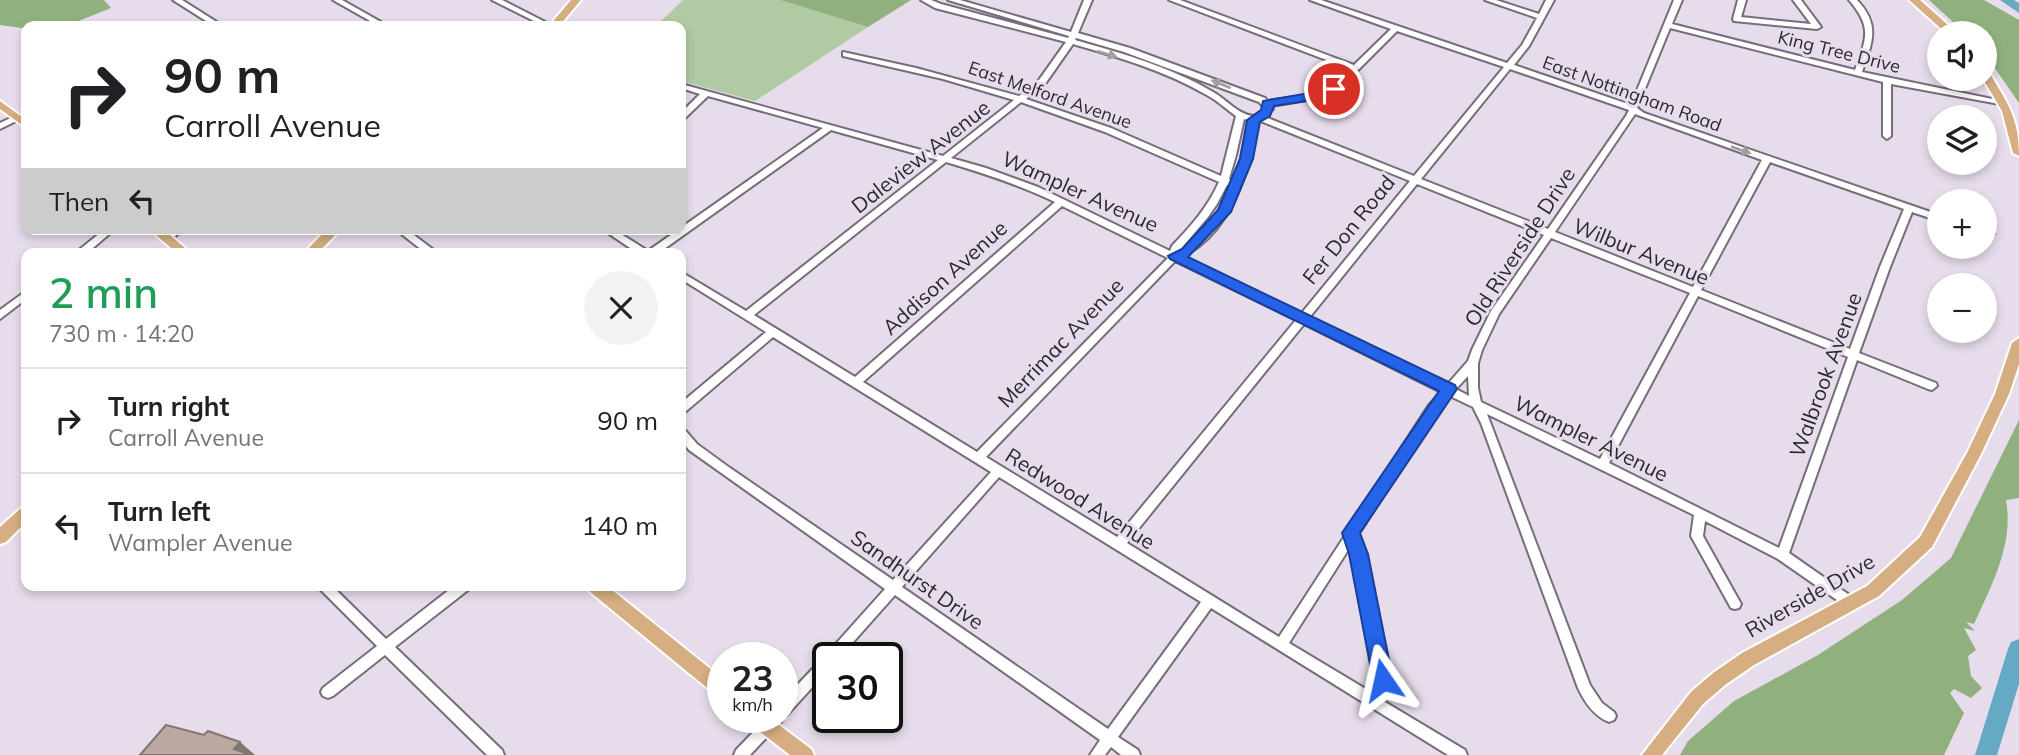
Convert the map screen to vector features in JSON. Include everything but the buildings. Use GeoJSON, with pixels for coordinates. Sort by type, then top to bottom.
{"type":"FeatureCollection","features":[{"type":"Feature","properties":{"kind":"main road"},"geometry":{"type":"LineString","coordinates":[[558,21],[576,0]]}},
{"type":"Feature","properties":{"kind":"main road"},"geometry":{"type":"LineString","coordinates":[[1914,0],[1938,21]]}},
{"type":"Feature","properties":{"kind":"main road"},"geometry":{"type":"LineString","coordinates":[[1995,91],[2002,103],[2019,153]]}},
{"type":"Feature","properties":{"kind":"main road"},"geometry":{"type":"LineString","coordinates":[[0,104],[21,120]]}},
{"type":"Feature","properties":{"kind":"main road"},"geometry":{"type":"LineString","coordinates":[[162,235],[178,248]]}},
{"type":"Feature","properties":{"kind":"main road"},"geometry":{"type":"LineString","coordinates":[[315,248],[329,235]]}},
{"type":"Feature","properties":{"kind":"main road","name":"Riverside Drive"},"geometry":{"type":"LineString","coordinates":[[1651,755],[1697,698],[1719,679],[1748,659],[1873,591],[1926,542],[1974,454],[2002,394],[2019,344]]}},
{"type":"Feature","properties":{"kind":"main road"},"geometry":{"type":"LineString","coordinates":[[4,528],[21,516]]}},
{"type":"Feature","properties":{"kind":"main road"},"geometry":{"type":"LineString","coordinates":[[601,591],[707,677]]}},
{"type":"Feature","properties":{"kind":"main road"},"geometry":{"type":"LineString","coordinates":[[781,733],[805,755]]}},
{"type":"Feature","properties":{"kind":"street"},"geometry":{"type":"LineString","coordinates":[[177,0],[211,21]]}},
{"type":"Feature","properties":{"kind":"street"},"geometry":{"type":"LineString","coordinates":[[337,0],[375,21]]}},
{"type":"Feature","properties":{"kind":"street"},"geometry":{"type":"LineString","coordinates":[[496,0],[539,21]]}},
{"type":"Feature","properties":{"kind":"street"},"geometry":{"type":"LineString","coordinates":[[925,0],[938,6],[1166,62],[1267,104],[1324,93],[1341,84],[1396,28]]}},
{"type":"Feature","properties":{"kind":"street"},"geometry":{"type":"LineString","coordinates":[[952,0],[1071,39],[1174,77],[1205,91],[1240,117]]}},
{"type":"Feature","properties":{"kind":"street","name":"Daleview Avenue"},"geometry":{"type":"LineString","coordinates":[[746,316],[1023,99],[1053,71],[1088,0]]}},
{"type":"Feature","properties":{"kind":"street"},"geometry":{"type":"LineString","coordinates":[[1174,0],[1356,68]]}},
{"type":"Feature","properties":{"kind":"street","name":"East Nottingham Road"},"geometry":{"type":"LineString","coordinates":[[1314,0],[1632,108],[1641,116],[1927,214]]}},
{"type":"Feature","properties":{"kind":"street"},"geometry":{"type":"LineString","coordinates":[[1489,0],[1541,17]]}},
{"type":"Feature","properties":{"kind":"street","name":"Fer Don Road"},"geometry":{"type":"LineString","coordinates":[[1118,545],[1525,46],[1550,0]]}},
{"type":"Feature","properties":{"kind":"street","name":"Old Riverside Drive"},"geometry":{"type":"LineString","coordinates":[[1609,716],[1597,707],[1585,688],[1486,423],[1476,404],[1473,363],[1496,313],[1630,116],[1678,0]]}},
{"type":"Feature","properties":{"kind":"street"},"geometry":{"type":"LineString","coordinates":[[1732,41],[1742,0]]}},
{"type":"Feature","properties":{"kind":"street"},"geometry":{"type":"LineString","coordinates":[[1737,19],[1817,27],[1797,0]]}},
{"type":"Feature","properties":{"kind":"street"},"geometry":{"type":"LineString","coordinates":[[1853,0],[1868,18],[1870,32],[1858,74]]}},
{"type":"Feature","properties":{"kind":"street","name":"King Tree Drive"},"geometry":{"type":"LineString","coordinates":[[1668,25],[1887,81],[2002,103]]}},
{"type":"Feature","properties":{"kind":"street","name":"East Melford Avenue"},"geometry":{"type":"LineString","coordinates":[[846,54],[947,77],[1023,99],[1136,141],[1236,185]]}},
{"type":"Feature","properties":{"kind":"street"},"geometry":{"type":"LineString","coordinates":[[1887,81],[1887,136]]}},
{"type":"Feature","properties":{"kind":"street","name":"Wampler Avenue"},"geometry":{"type":"LineString","coordinates":[[686,87],[1002,175],[1175,256],[1700,513],[1782,555],[1851,603]]}},
{"type":"Feature","properties":{"kind":"street"},"geometry":{"type":"LineString","coordinates":[[686,112],[706,93]]}},
{"type":"Feature","properties":{"kind":"street","name":"Merrimac Avenue"},"geometry":{"type":"LineString","coordinates":[[978,458],[1175,256],[1187,252],[1218,220],[1247,159],[1257,119],[1269,109],[1267,104]]}},
{"type":"Feature","properties":{"kind":"street","name":"Merrimac Avenue"},"geometry":{"type":"LineString","coordinates":[[1175,256],[1175,248],[1207,214],[1224,181],[1240,117]]}},
{"type":"Feature","properties":{"kind":"street","name":"Wilbur Avenue"},"geometry":{"type":"LineString","coordinates":[[1240,117],[1257,119],[1415,180],[1932,386]]}},
{"type":"Feature","properties":{"kind":"street"},"geometry":{"type":"LineString","coordinates":[[0,126],[21,121]]}},
{"type":"Feature","properties":{"kind":"street"},"geometry":{"type":"LineString","coordinates":[[686,227],[830,127]]}},
{"type":"Feature","properties":{"kind":"street"},"geometry":{"type":"LineString","coordinates":[[1602,465],[1767,159]]}},
{"type":"Feature","properties":{"kind":"street","name":"Addison Avenue"},"geometry":{"type":"LineString","coordinates":[[855,383],[1061,202]]}},
{"type":"Feature","properties":{"kind":"street","name":"Walbrook Avenue"},"geometry":{"type":"LineString","coordinates":[[1782,555],[1909,208]]}},
{"type":"Feature","properties":{"kind":"street"},"geometry":{"type":"LineString","coordinates":[[87,248],[103,235]]}},
{"type":"Feature","properties":{"kind":"street"},"geometry":{"type":"LineString","coordinates":[[167,239],[172,235]]}},
{"type":"Feature","properties":{"kind":"street"},"geometry":{"type":"LineString","coordinates":[[407,235],[426,248]]}},
{"type":"Feature","properties":{"kind":"street"},"geometry":{"type":"LineString","coordinates":[[616,235],[638,248]]}},
{"type":"Feature","properties":{"kind":"street"},"geometry":{"type":"LineString","coordinates":[[657,248],[675,235]]}},
{"type":"Feature","properties":{"kind":"street","name":"Redwood Avenue"},"geometry":{"type":"LineString","coordinates":[[686,278],[1460,755]]}},
{"type":"Feature","properties":{"kind":"street"},"geometry":{"type":"LineString","coordinates":[[0,315],[21,299]]}},
{"type":"Feature","properties":{"kind":"street"},"geometry":{"type":"LineString","coordinates":[[686,405],[772,332]]}},
{"type":"Feature","properties":{"kind":"street"},"geometry":{"type":"LineString","coordinates":[[1281,645],[1351,533],[1449,389],[1473,363]]}},
{"type":"Feature","properties":{"kind":"street","name":"Sandhurst Drive"},"geometry":{"type":"LineString","coordinates":[[686,439],[726,471],[1133,755]]}},
{"type":"Feature","properties":{"kind":"street"},"geometry":{"type":"LineString","coordinates":[[845,642],[999,471]]}},
{"type":"Feature","properties":{"kind":"street"},"geometry":{"type":"LineString","coordinates":[[1700,513],[1697,536],[1735,604]]}},
{"type":"Feature","properties":{"kind":"street"},"geometry":{"type":"LineString","coordinates":[[1351,533],[1359,554],[1383,680],[1378,705]]}},
{"type":"Feature","properties":{"kind":"street"},"geometry":{"type":"LineString","coordinates":[[328,591],[498,755]]}},
{"type":"Feature","properties":{"kind":"street"},"geometry":{"type":"LineString","coordinates":[[328,692],[458,591]]}},
{"type":"Feature","properties":{"kind":"street"},"geometry":{"type":"LineString","coordinates":[[1097,755],[1209,601]]}},
{"type":"Feature","properties":{"kind":"street"},"geometry":{"type":"LineString","coordinates":[[798,694],[812,678]]}},
{"type":"Feature","properties":{"kind":"street"},"geometry":{"type":"LineString","coordinates":[[741,755],[757,733]]}},
{"type":"Feature","properties":{"kind":"green space"},"geometry":{"type":"Polygon","coordinates":[[[0,0],[104,0],[111,8],[78,21],[21,21],[21,28],[0,25],[0,0]]]}},
{"type":"Feature","properties":{"kind":"green space"},"geometry":{"type":"Polygon","coordinates":[[[683,0],[780,0],[868,27],[755,101],[686,82],[686,21],[661,21],[683,0]]]}},
{"type":"Feature","properties":{"kind":"green space"},"geometry":{"type":"Polygon","coordinates":[[[780,0],[911,0],[868,27],[780,0]]]}},
{"type":"Feature","properties":{"kind":"green space"},"geometry":{"type":"Polygon","coordinates":[[[1929,0],[1984,0],[2019,20],[2019,103],[1997,71],[1997,21],[1952,21],[1929,0]]]}},
{"type":"Feature","properties":{"kind":"green space"},"geometry":{"type":"Polygon","coordinates":[[[2019,420],[2019,498],[2006,500],[2007,532],[2000,564],[1974,624],[1966,622],[1975,631],[1964,628],[1976,650],[1968,656],[1971,676],[1982,688],[1971,698],[1954,689],[1950,693],[1964,713],[1944,755],[1680,755],[1688,741],[1734,701],[1818,655],[1902,600],[1951,558],[2019,420]]]}},
{"type":"Feature","properties":{"kind":"waterway"},"geometry":{"type":"LineString","coordinates":[[2006,0],[2019,9]]}},
{"type":"Feature","properties":{"kind":"waterway"},"geometry":{"type":"LineString","coordinates":[[1986,755],[2019,649]]}},
{"type":"Feature","properties":{"kind":"route"},"geometry":{"type":"LineString","coordinates":[[1334,89],[1313,97],[1267,104],[1269,109],[1266,113],[1254,120],[1247,159],[1224,212],[1187,252],[1175,256],[1449,389],[1433,408],[1351,533],[1359,554],[1383,680]]}}]}
